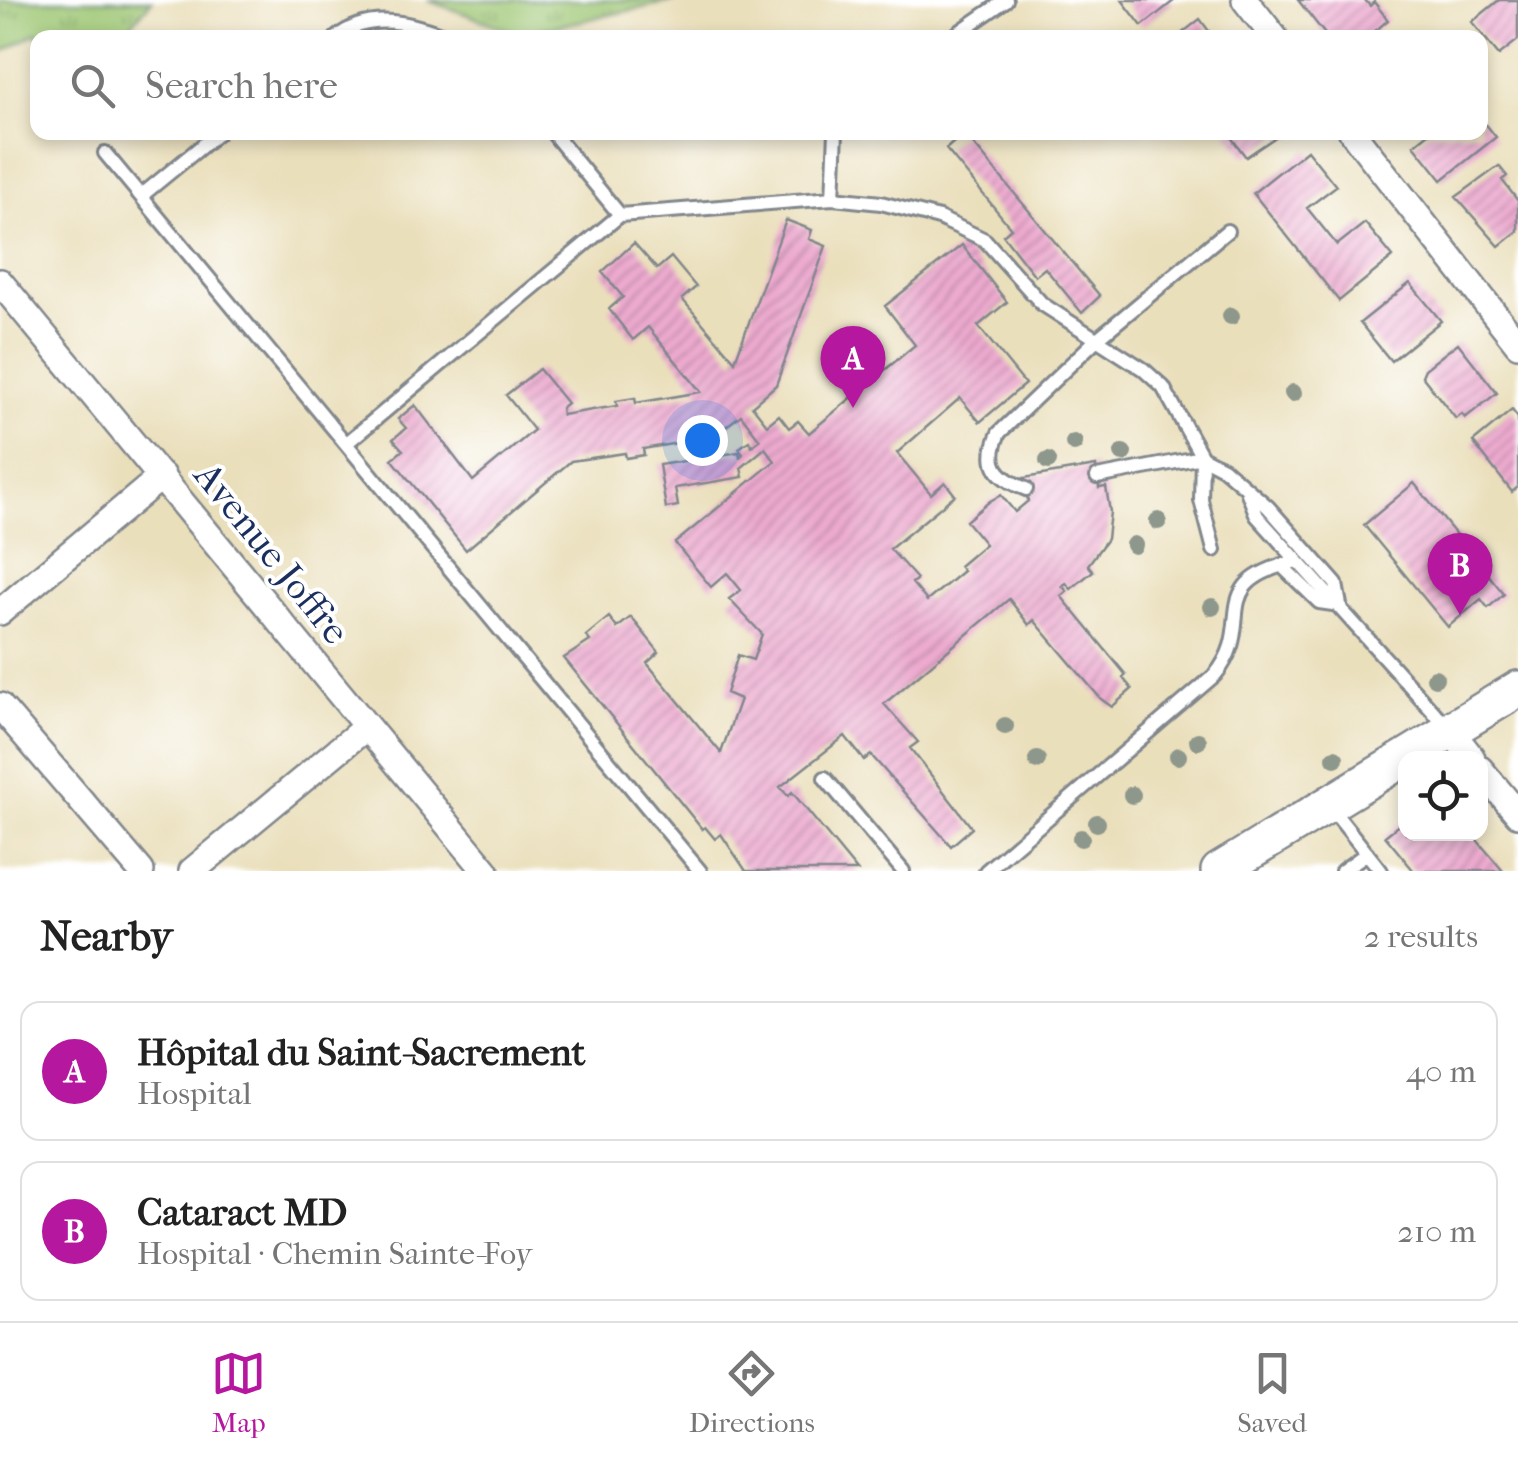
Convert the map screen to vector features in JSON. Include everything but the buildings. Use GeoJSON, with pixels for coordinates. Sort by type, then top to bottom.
{"type":"FeatureCollection","features":[{"type":"Feature","properties":{"kind":"main road"},"geometry":{"type":"LineString","coordinates":[[1232,868],[1328,804],[1518,689]]}},
{"type":"Feature","properties":{"kind":"street"},"geometry":{"type":"LineString","coordinates":[[1245,0],[1269,30]]}},
{"type":"Feature","properties":{"kind":"street"},"geometry":{"type":"LineString","coordinates":[[1358,140],[1518,344]]}},
{"type":"Feature","properties":{"kind":"street","name":"Avenue Joffre"},"geometry":{"type":"LineString","coordinates":[[0,282],[486,871]]}},
{"type":"Feature","properties":{"kind":"street"},"geometry":{"type":"LineString","coordinates":[[0,612],[162,476]]}},
{"type":"Feature","properties":{"kind":"street"},"geometry":{"type":"LineString","coordinates":[[0,706],[141,871]]}},
{"type":"Feature","properties":{"kind":"street"},"geometry":{"type":"LineString","coordinates":[[192,871],[365,728]]}},
{"type":"Feature","properties":{"kind":"street"},"geometry":{"type":"LineString","coordinates":[[1450,730],[1466,751]]}},
{"type":"Feature","properties":{"kind":"street"},"geometry":{"type":"LineString","coordinates":[[1488,778],[1518,814]]}},
{"type":"Feature","properties":{"kind":"lane"},"geometry":{"type":"LineString","coordinates":[[963,30],[1006,0]]}},
{"type":"Feature","properties":{"kind":"lane"},"geometry":{"type":"LineString","coordinates":[[350,30],[366,21],[398,22],[424,30]]}},
{"type":"Feature","properties":{"kind":"lane"},"geometry":{"type":"LineString","coordinates":[[141,196],[209,140]]}},
{"type":"Feature","properties":{"kind":"lane"},"geometry":{"type":"LineString","coordinates":[[558,140],[620,216]]}},
{"type":"Feature","properties":{"kind":"lane"},"geometry":{"type":"LineString","coordinates":[[833,198],[836,140]]}},
{"type":"Feature","properties":{"kind":"lane"},"geometry":{"type":"LineString","coordinates":[[105,153],[700,871]]}},
{"type":"Feature","properties":{"kind":"lane"},"geometry":{"type":"LineString","coordinates":[[348,442],[620,216],[833,198],[880,203],[966,228],[986,240],[1042,304],[1163,387],[1202,458],[1201,500],[1214,550]]}},
{"type":"Feature","properties":{"kind":"lane"},"geometry":{"type":"LineString","coordinates":[[1026,489],[1003,481],[996,472],[992,448],[998,433],[1097,340],[1227,231]]}},
{"type":"Feature","properties":{"kind":"lane"},"geometry":{"type":"LineString","coordinates":[[1097,476],[1202,458],[1223,468],[1268,507],[1336,584],[1340,605]]}},
{"type":"Feature","properties":{"kind":"lane"},"geometry":{"type":"LineString","coordinates":[[1248,493],[1257,516],[1450,730]]}},
{"type":"Feature","properties":{"kind":"lane"},"geometry":{"type":"LineString","coordinates":[[986,871],[1216,675],[1232,652],[1237,597],[1256,575],[1297,561]]}},
{"type":"Feature","properties":{"kind":"lane"},"geometry":{"type":"LineString","coordinates":[[1280,565],[1319,602],[1340,605]]}},
{"type":"Feature","properties":{"kind":"lane"},"geometry":{"type":"LineString","coordinates":[[825,778],[903,871]]}},
{"type":"Feature","properties":{"kind":"lane"},"geometry":{"type":"LineString","coordinates":[[1328,804],[1382,871]]}},
{"type":"Feature","properties":{"kind":"lane"},"geometry":{"type":"LineString","coordinates":[[1342,871],[1368,853]]}},
{"type":"Feature","properties":{"kind":"green space"},"geometry":{"type":"Polygon","coordinates":[[[0,0],[152,0],[127,30],[30,30],[30,37],[0,53],[0,0]]]}},
{"type":"Feature","properties":{"kind":"green space"},"geometry":{"type":"Polygon","coordinates":[[[427,0],[679,0],[539,30],[509,30],[427,0]]]}},
{"type":"Feature","properties":{"kind":"place","name":"Hôpital du Saint-Sacrement"},"geometry":{"type":"Point","coordinates":[853,408]}},
{"type":"Feature","properties":{"kind":"place","name":"Cataract MD"},"geometry":{"type":"Point","coordinates":[1460,615]}}]}
